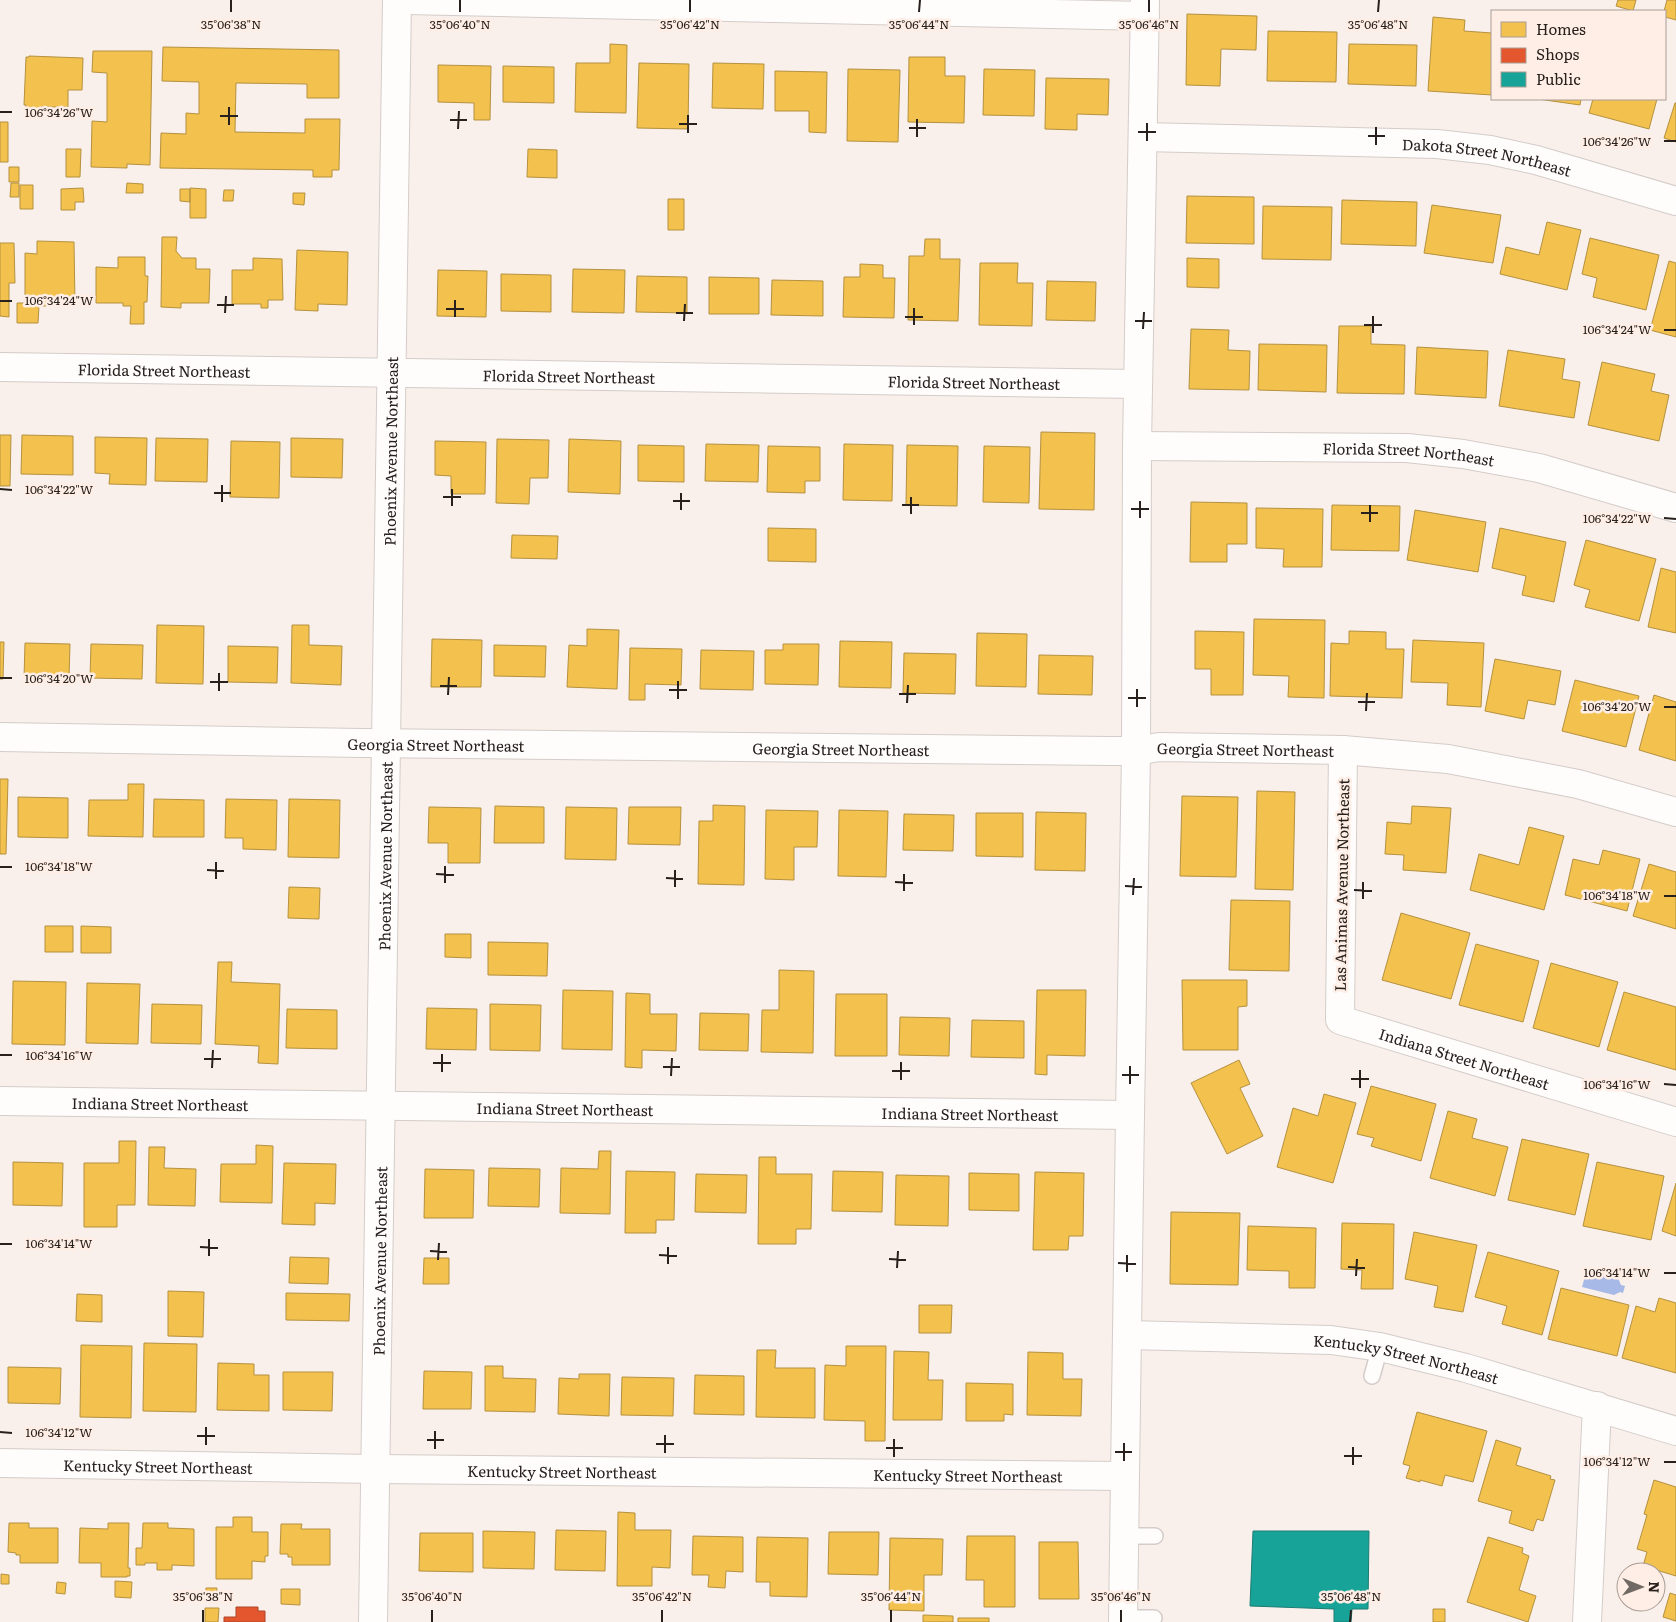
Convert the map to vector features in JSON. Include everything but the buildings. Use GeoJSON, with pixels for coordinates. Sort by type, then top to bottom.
{"type":"FeatureCollection","features":[{"type":"Feature","properties":{"kind":"street","name":"Phoenix Avenue Northeast"},"geometry":{"type":"LineString","coordinates":[[373,1622],[397,0]]}},
{"type":"Feature","properties":{"kind":"street"},"geometry":{"type":"LineString","coordinates":[[406,0],[1145,8],[1137,446],[1136,751],[1123,1620]]}},
{"type":"Feature","properties":{"kind":"street","name":"Dakota Street Northeast"},"geometry":{"type":"LineString","coordinates":[[1143,137],[1437,144],[1490,150],[1536,160],[1676,201]]}},
{"type":"Feature","properties":{"kind":"street","name":"Florida Street Northeast"},"geometry":{"type":"LineString","coordinates":[[0,367],[1138,384]]}},
{"type":"Feature","properties":{"kind":"street","name":"Florida Street Northeast"},"geometry":{"type":"LineString","coordinates":[[1137,446],[1407,448],[1463,454],[1539,468],[1676,508]]}},
{"type":"Feature","properties":{"kind":"street","name":"Georgia Street Northeast"},"geometry":{"type":"LineString","coordinates":[[0,737],[1136,751],[1159,747],[1343,750],[1448,759],[1578,784],[1676,812]]}},
{"type":"Feature","properties":{"kind":"street","name":"Las Animas Avenue Northeast"},"geometry":{"type":"LineString","coordinates":[[1340,1020],[1343,750]]}},
{"type":"Feature","properties":{"kind":"street","name":"Indiana Street Northeast"},"geometry":{"type":"LineString","coordinates":[[1340,1020],[1676,1122]]}},
{"type":"Feature","properties":{"kind":"street","name":"Indiana Street Northeast"},"geometry":{"type":"LineString","coordinates":[[0,1100],[1130,1115]]}},
{"type":"Feature","properties":{"kind":"street","name":"Kentucky Street Northeast"},"geometry":{"type":"LineString","coordinates":[[1127,1335],[1331,1340],[1380,1347],[1466,1368],[1676,1431]]}},
{"type":"Feature","properties":{"kind":"street"},"geometry":{"type":"LineString","coordinates":[[1587,1622],[1596,1406]]}},
{"type":"Feature","properties":{"kind":"street","name":"Kentucky Street Northeast"},"geometry":{"type":"LineString","coordinates":[[0,1463],[376,1469],[1125,1476]]}},
{"type":"Feature","properties":{"kind":"lane"},"geometry":{"type":"LineString","coordinates":[[1372,1376],[1380,1347]]}},
{"type":"Feature","properties":{"kind":"lane"},"geometry":{"type":"LineString","coordinates":[[1124,1536],[1155,1536]]}},
{"type":"Feature","properties":{"kind":"lane"},"geometry":{"type":"LineString","coordinates":[[1123,1620],[1154,1618]]}},
{"type":"Feature","properties":{"kind":"water"},"geometry":{"type":"Polygon","coordinates":[[[1587,1269],[1618,1278],[1621,1285],[1625,1286],[1623,1293],[1620,1292],[1614,1295],[1582,1287],[1587,1269]]]}}]}
